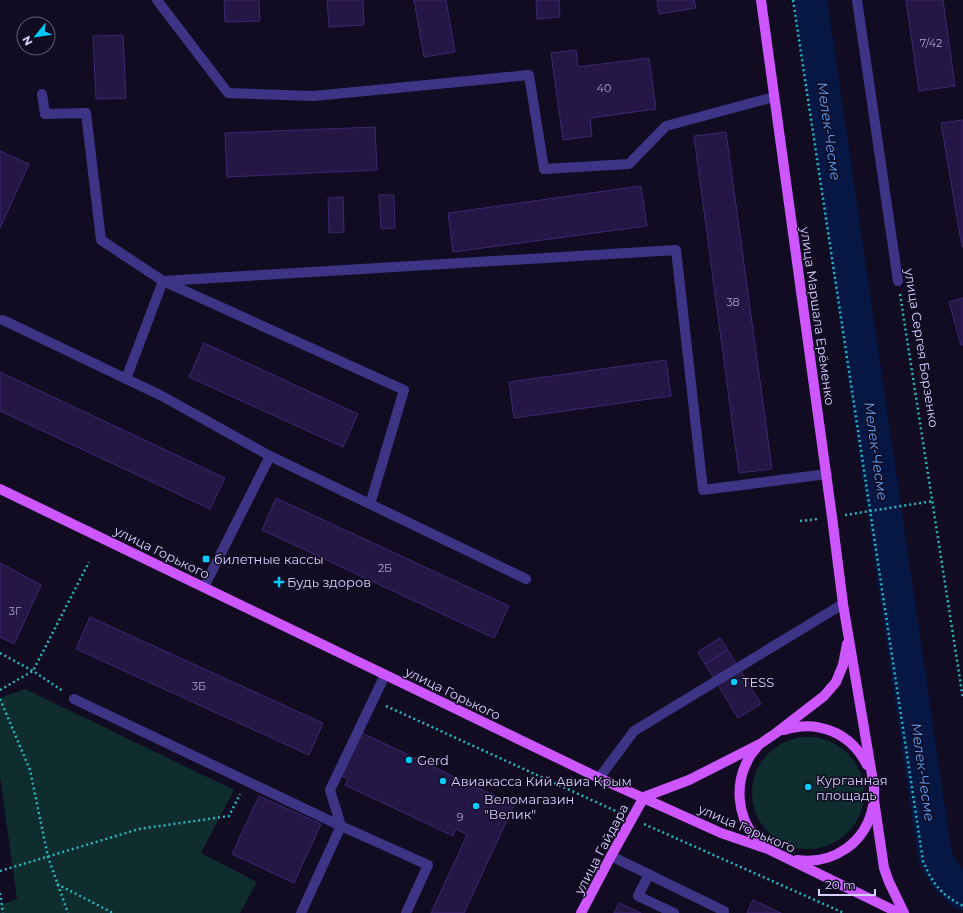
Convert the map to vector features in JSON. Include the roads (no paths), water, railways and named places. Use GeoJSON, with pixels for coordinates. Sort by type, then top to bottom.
{"type":"FeatureCollection","features":[{"type":"Feature","properties":{"kind":"main road","name":"улица Маршала Ерёменко"},"geometry":{"type":"LineString","coordinates":[[761,0],[827,474],[843,604],[872,773],[874,800],[884,868],[904,913]]}},
{"type":"Feature","properties":{"kind":"main road","name":"улица Горького"},"geometry":{"type":"LineString","coordinates":[[0,489],[600,778],[721,833],[768,849],[899,913]]}},
{"type":"Feature","properties":{"kind":"main road","name":"улица Маршала Ерёменко"},"geometry":{"type":"LineString","coordinates":[[644,798],[689,780],[760,744],[824,696],[836,682],[843,664],[848,636]]}},
{"type":"Feature","properties":{"kind":"main road"},"geometry":{"type":"LineString","coordinates":[[776,733],[795,727],[808,726],[828,729],[847,739],[862,754],[872,773]]}},
{"type":"Feature","properties":{"kind":"main road"},"geometry":{"type":"LineString","coordinates":[[760,744],[748,760],[743,772],[739,798],[744,818],[754,836],[768,849]]}},
{"type":"Feature","properties":{"kind":"main road","name":"улица Гайдара"},"geometry":{"type":"LineString","coordinates":[[581,913],[610,856],[644,798]]}},
{"type":"Feature","properties":{"kind":"main road"},"geometry":{"type":"LineString","coordinates":[[786,858],[809,862],[832,857],[843,851],[853,844],[864,830],[872,813],[874,800]]}},
{"type":"Feature","properties":{"kind":"street"},"geometry":{"type":"LineString","coordinates":[[157,0],[228,93],[314,96],[529,75],[544,169],[630,164],[666,126],[774,97]]}},
{"type":"Feature","properties":{"kind":"street","name":"улица Сергея Борзенко"},"geometry":{"type":"LineString","coordinates":[[857,0],[898,281]]}},
{"type":"Feature","properties":{"kind":"street"},"geometry":{"type":"LineString","coordinates":[[42,94],[45,114],[86,113],[101,240],[163,281],[404,390],[370,504]]}},
{"type":"Feature","properties":{"kind":"street"},"geometry":{"type":"LineString","coordinates":[[163,281],[676,250],[703,490],[827,474]]}},
{"type":"Feature","properties":{"kind":"street"},"geometry":{"type":"LineString","coordinates":[[126,379],[163,281]]}},
{"type":"Feature","properties":{"kind":"street"},"geometry":{"type":"LineString","coordinates":[[3,320],[162,396],[270,456],[526,579]]}},
{"type":"Feature","properties":{"kind":"street"},"geometry":{"type":"LineString","coordinates":[[204,587],[270,456]]}},
{"type":"Feature","properties":{"kind":"street"},"geometry":{"type":"LineString","coordinates":[[600,778],[634,731],[843,604]]}},
{"type":"Feature","properties":{"kind":"street"},"geometry":{"type":"LineString","coordinates":[[301,913],[342,826],[330,790],[385,675]]}},
{"type":"Feature","properties":{"kind":"street"},"geometry":{"type":"LineString","coordinates":[[74,699],[342,826],[428,865],[406,913]]}},
{"type":"Feature","properties":{"kind":"street"},"geometry":{"type":"LineString","coordinates":[[610,856],[724,911],[723,913]]}},
{"type":"Feature","properties":{"kind":"street"},"geometry":{"type":"LineString","coordinates":[[649,874],[638,896],[674,913]]}},
{"type":"Feature","properties":{"kind":"waterway","name":"Мелек-Чесме"},"geometry":{"type":"LineString","coordinates":[[810,0],[935,857],[948,879],[963,893]]}},
{"type":"Feature","properties":{"kind":"place","name":"билетные кассы"},"geometry":{"type":"Point","coordinates":[206,559]}},
{"type":"Feature","properties":{"kind":"place","name":"Будь здоров"},"geometry":{"type":"Point","coordinates":[279,582]}},
{"type":"Feature","properties":{"kind":"place","name":"TESS"},"geometry":{"type":"Point","coordinates":[734,682]}},
{"type":"Feature","properties":{"kind":"place","name":"Gerd"},"geometry":{"type":"Point","coordinates":[409,760]}},
{"type":"Feature","properties":{"kind":"place","name":"Авиакасса Кий Авиа Крым"},"geometry":{"type":"Point","coordinates":[443,781]}},
{"type":"Feature","properties":{"kind":"place","name":"Курганная площадь"},"geometry":{"type":"Point","coordinates":[808,787]}},
{"type":"Feature","properties":{"kind":"place","name":"Веломагазин \"Велик\""},"geometry":{"type":"Point","coordinates":[476,806]}}]}
